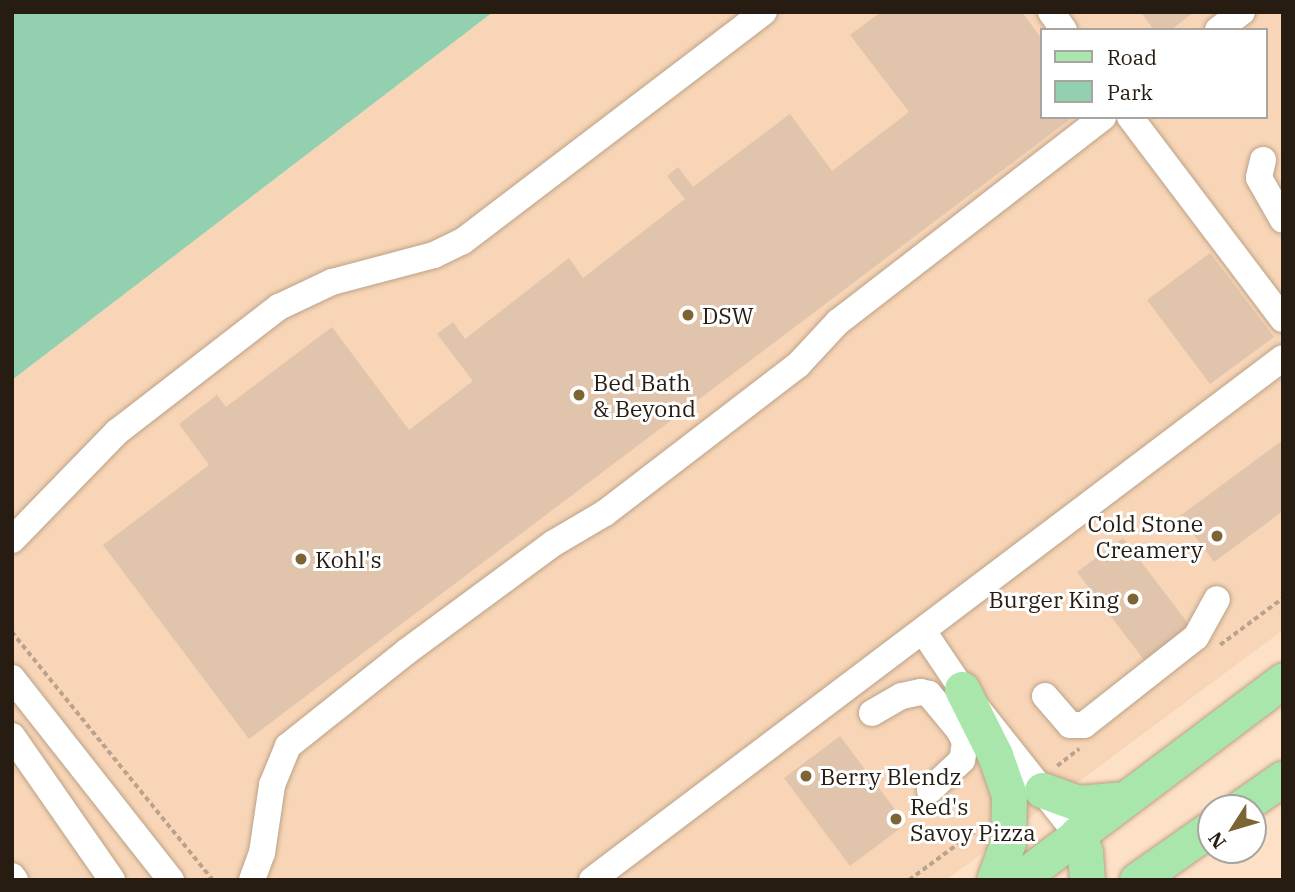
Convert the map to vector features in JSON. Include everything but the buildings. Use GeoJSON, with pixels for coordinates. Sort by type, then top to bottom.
{"type":"FeatureCollection","features":[{"type":"Feature","properties":{"kind":"main road"},"geometry":{"type":"LineString","coordinates":[[1018,880],[1283,680]]}},
{"type":"Feature","properties":{"kind":"main road"},"geometry":{"type":"LineString","coordinates":[[962,689],[1004,775],[1011,808],[1008,842],[994,880]]}},
{"type":"Feature","properties":{"kind":"main road"},"geometry":{"type":"LineString","coordinates":[[1260,794],[1283,778]]}},
{"type":"Feature","properties":{"kind":"main road"},"geometry":{"type":"LineString","coordinates":[[1042,790],[1078,803],[1124,799]]}},
{"type":"Feature","properties":{"kind":"main road"},"geometry":{"type":"LineString","coordinates":[[1077,834],[1085,852],[1087,880]]}},
{"type":"Feature","properties":{"kind":"main road"},"geometry":{"type":"LineString","coordinates":[[1137,880],[1197,838]]}},
{"type":"Feature","properties":{"kind":"street"},"geometry":{"type":"LineString","coordinates":[[12,540],[117,432],[279,307],[323,285],[434,255],[463,241],[764,12]]}},
{"type":"Feature","properties":{"kind":"street"},"geometry":{"type":"LineString","coordinates":[[1051,12],[1063,28]]}},
{"type":"Feature","properties":{"kind":"street"},"geometry":{"type":"LineString","coordinates":[[1221,28],[1242,12]]}},
{"type":"Feature","properties":{"kind":"street"},"geometry":{"type":"LineString","coordinates":[[252,880],[262,853],[272,785],[288,746],[406,652],[554,543],[604,513],[798,365],[838,322],[1100,119]]}},
{"type":"Feature","properties":{"kind":"street"},"geometry":{"type":"LineString","coordinates":[[1132,119],[1283,319]]}},
{"type":"Feature","properties":{"kind":"street"},"geometry":{"type":"LineString","coordinates":[[1263,160],[1259,178],[1283,219]]}},
{"type":"Feature","properties":{"kind":"street"},"geometry":{"type":"LineString","coordinates":[[592,880],[1283,358]]}},
{"type":"Feature","properties":{"kind":"street"},"geometry":{"type":"LineString","coordinates":[[1045,696],[1070,725],[1084,725],[1196,637],[1208,622],[1217,599]]}},
{"type":"Feature","properties":{"kind":"street"},"geometry":{"type":"LineString","coordinates":[[923,631],[962,689],[1077,834]]}},
{"type":"Feature","properties":{"kind":"street"},"geometry":{"type":"LineString","coordinates":[[12,678],[171,880]]}},
{"type":"Feature","properties":{"kind":"street"},"geometry":{"type":"LineString","coordinates":[[872,713],[902,696],[921,692],[929,694],[959,730],[965,742],[962,760],[930,790]]}},
{"type":"Feature","properties":{"kind":"street"},"geometry":{"type":"LineString","coordinates":[[12,736],[112,880]]}},
{"type":"Feature","properties":{"kind":"path"},"geometry":{"type":"LineString","coordinates":[[12,632],[213,880]]}},
{"type":"Feature","properties":{"kind":"path"},"geometry":{"type":"LineString","coordinates":[[909,880],[1011,808]]}},
{"type":"Feature","properties":{"kind":"shaded area"},"geometry":{"type":"Polygon","coordinates":[[[493,12],[1283,12],[1283,630],[946,880],[12,880],[12,380],[493,12]]]}},
{"type":"Feature","properties":{"kind":"green space"},"geometry":{"type":"Polygon","coordinates":[[[12,12],[493,12],[12,380],[12,12]]]}},
{"type":"Feature","properties":{"kind":"place","name":"DSW"},"geometry":{"type":"Point","coordinates":[688,315]}},
{"type":"Feature","properties":{"kind":"place","name":"Bed Bath & Beyond"},"geometry":{"type":"Point","coordinates":[579,395]}},
{"type":"Feature","properties":{"kind":"place","name":"Cold Stone Creamery"},"geometry":{"type":"Point","coordinates":[1217,536]}},
{"type":"Feature","properties":{"kind":"place","name":"Kohl's"},"geometry":{"type":"Point","coordinates":[301,559]}},
{"type":"Feature","properties":{"kind":"place","name":"Burger King"},"geometry":{"type":"Point","coordinates":[1133,599]}},
{"type":"Feature","properties":{"kind":"place","name":"Berry Blendz"},"geometry":{"type":"Point","coordinates":[806,776]}},
{"type":"Feature","properties":{"kind":"place","name":"Red's Savoy Pizza"},"geometry":{"type":"Point","coordinates":[896,819]}}]}
